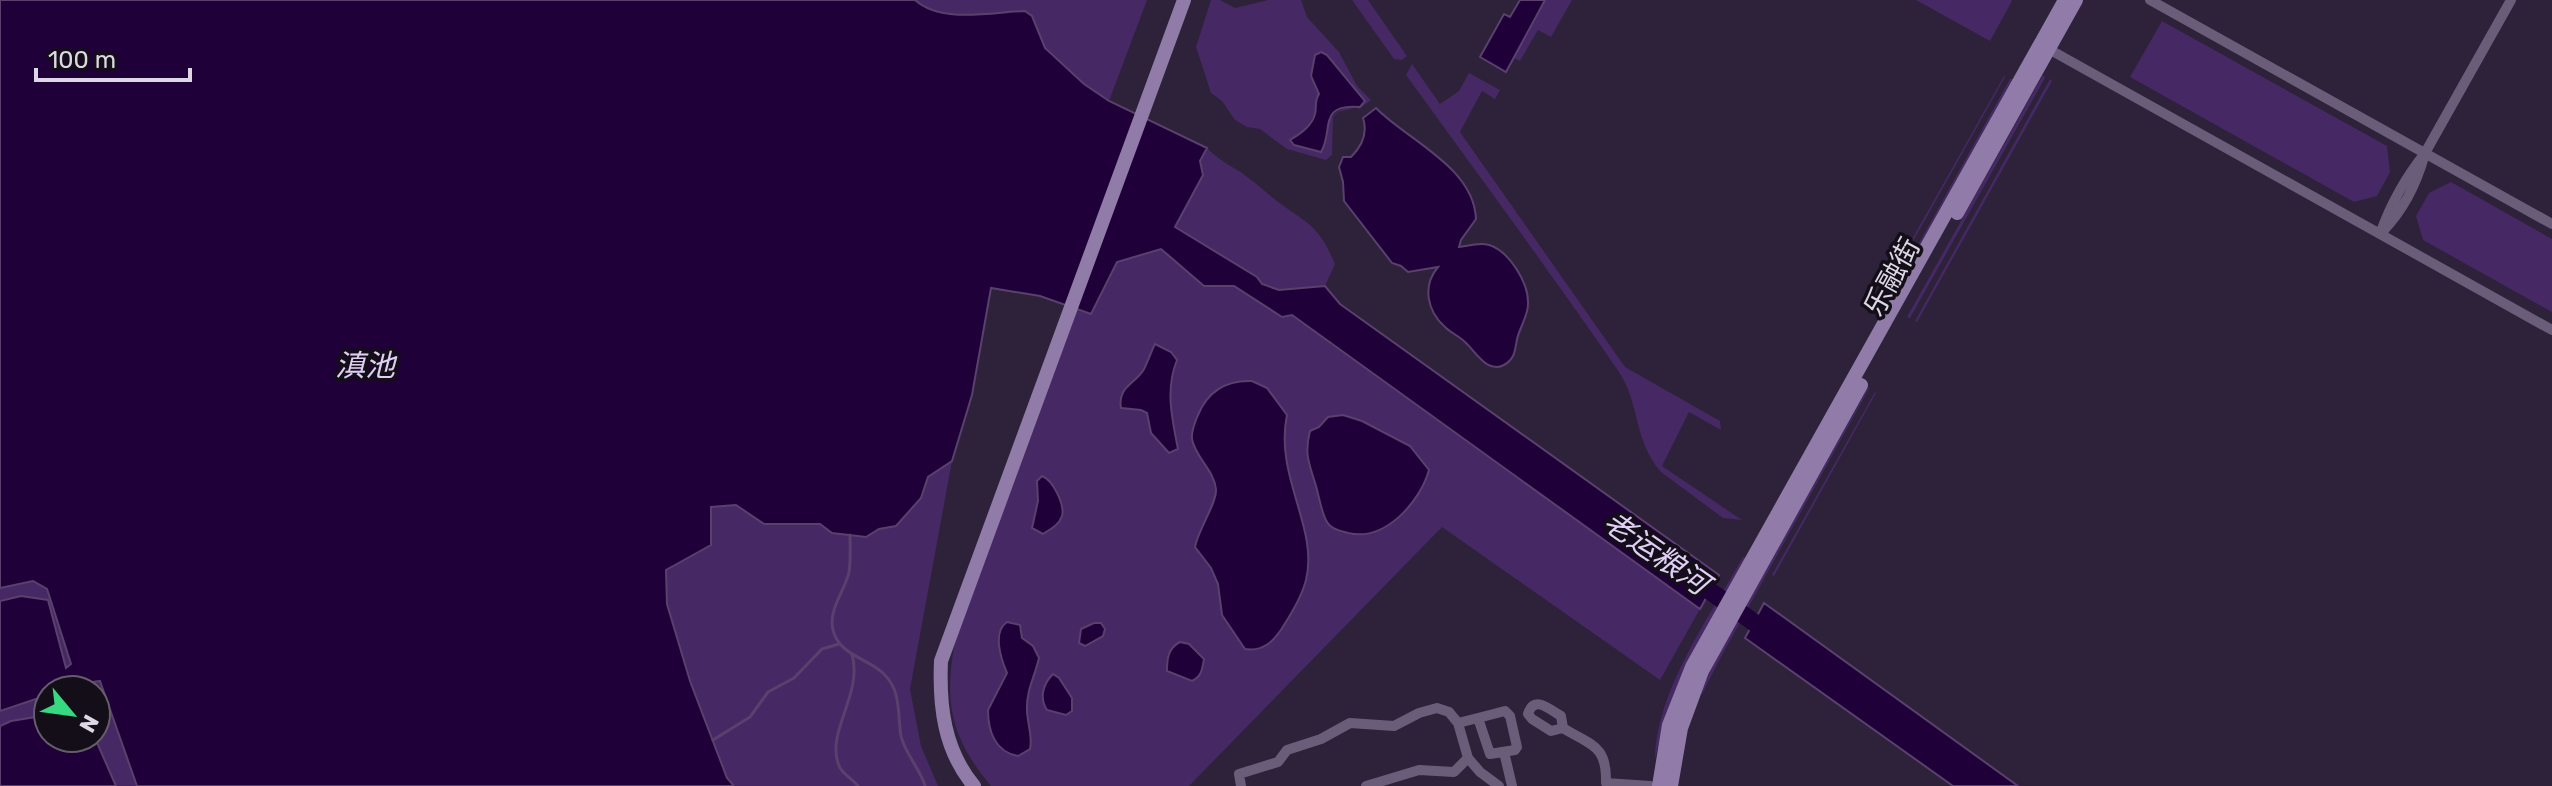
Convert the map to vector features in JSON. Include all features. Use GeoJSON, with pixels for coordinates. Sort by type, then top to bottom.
{"type":"FeatureCollection","features":[{"type":"Feature","properties":{"kind":"street"},"geometry":{"type":"LineString","coordinates":[[974,786],[955,756],[943,723],[941,661],[1184,0]]}},
{"type":"Feature","properties":{"kind":"street","name":"乐融街"},"geometry":{"type":"LineString","coordinates":[[2044,47],[2065,0]]}},
{"type":"Feature","properties":{"kind":"street","name":"乐融街"},"geometry":{"type":"LineString","coordinates":[[1718,631],[2044,47],[2076,0]]}},
{"type":"Feature","properties":{"kind":"street"},"geometry":{"type":"LineString","coordinates":[[2150,0],[2552,224]]}},
{"type":"Feature","properties":{"kind":"street"},"geometry":{"type":"LineString","coordinates":[[2380,234],[2399,214],[2417,180],[2425,153],[2511,0]]}},
{"type":"Feature","properties":{"kind":"street"},"geometry":{"type":"LineString","coordinates":[[2044,47],[2552,330]]}},
{"type":"Feature","properties":{"kind":"street"},"geometry":{"type":"LineString","coordinates":[[1659,786],[1675,705],[1692,667],[1718,631]]}},
{"type":"Feature","properties":{"kind":"street"},"geometry":{"type":"LineString","coordinates":[[1671,786],[1687,708],[1718,631]]}},
{"type":"Feature","properties":{"kind":"street"},"geometry":{"type":"LineString","coordinates":[[1241,786],[1239,774],[1278,762],[1287,750],[1321,739],[1343,725],[1394,726],[1437,708],[1449,712],[1458,723],[1468,758],[1499,786]]}},
{"type":"Feature","properties":{"kind":"street"},"geometry":{"type":"LineString","coordinates":[[1458,723],[1505,711],[1509,713],[1518,744],[1515,750],[1493,755],[1488,752],[1478,718]]}},
{"type":"Feature","properties":{"kind":"street"},"geometry":{"type":"LineString","coordinates":[[1563,728],[1604,755],[1606,785],[1650,786]]}},
{"type":"Feature","properties":{"kind":"street"},"geometry":{"type":"LineString","coordinates":[[1504,752],[1512,786]]}},
{"type":"Feature","properties":{"kind":"street"},"geometry":{"type":"LineString","coordinates":[[1366,786],[1419,770],[1454,772],[1468,758]]}},
{"type":"Feature","properties":{"kind":"shaded area"},"geometry":{"type":"Polygon","coordinates":[[[915,0],[1147,0],[1109,101],[1084,84],[1045,48],[1025,11],[952,14],[938,12],[915,0]]]}},
{"type":"Feature","properties":{"kind":"shaded area"},"geometry":{"type":"Polygon","coordinates":[[[1211,0],[1220,0],[1235,8],[1268,0],[1301,0],[1307,17],[1339,52],[1357,86],[1371,100],[1359,109],[1338,112],[1333,117],[1332,155],[1326,160],[1287,149],[1260,129],[1247,127],[1235,120],[1222,101],[1211,93],[1196,47],[1211,0]],[[1327,55],[1313,82],[1319,95],[1317,110],[1300,134],[1324,146],[1331,118],[1340,110],[1356,106],[1352,83],[1327,55]]]}},
{"type":"Feature","properties":{"kind":"shaded area"},"geometry":{"type":"Polygon","coordinates":[[[1352,0],[1368,0],[1407,56],[1402,60],[1394,59],[1352,0]]]}},
{"type":"Feature","properties":{"kind":"shaded area"},"geometry":{"type":"Polygon","coordinates":[[[1545,0],[1572,0],[1551,37],[1538,30],[1520,61],[1514,58],[1545,0]]]}},
{"type":"Feature","properties":{"kind":"shaded area"},"geometry":{"type":"Polygon","coordinates":[[[1916,0],[2011,0],[2012,1],[1990,41],[1916,0]]]}},
{"type":"Feature","properties":{"kind":"shaded area"},"geometry":{"type":"Polygon","coordinates":[[[2162,21],[2387,146],[2390,172],[2377,196],[2354,202],[2130,77],[2162,21]]]}},
{"type":"Feature","properties":{"kind":"shaded area"},"geometry":{"type":"Polygon","coordinates":[[[1412,64],[1440,104],[1459,91],[1469,73],[1500,90],[1495,99],[1482,91],[1460,132],[1625,367],[1720,421],[1721,430],[1689,412],[1662,466],[1742,520],[1723,518],[1661,472],[1652,460],[1619,372],[1406,75],[1412,64]]]}},
{"type":"Feature","properties":{"kind":"shaded area"},"geometry":{"type":"Polygon","coordinates":[[[2043,75],[2045,78],[1910,318],[1907,317],[2043,75]]]}},
{"type":"Feature","properties":{"kind":"shaded area"},"geometry":{"type":"Polygon","coordinates":[[[2005,77],[1898,268],[1897,266],[2005,77]]]}},
{"type":"Feature","properties":{"kind":"shaded area"},"geometry":{"type":"Polygon","coordinates":[[[2010,79],[2013,79],[1904,274],[1903,272],[2010,79]]]}},
{"type":"Feature","properties":{"kind":"shaded area"},"geometry":{"type":"Polygon","coordinates":[[[2050,79],[2052,81],[1915,321],[2050,79]]]}},
{"type":"Feature","properties":{"kind":"shaded area"},"geometry":{"type":"Polygon","coordinates":[[[1207,148],[1318,233],[1335,264],[1325,286],[1279,290],[1262,284],[1257,276],[1175,227],[1203,175],[1200,161],[1207,148]]]}},
{"type":"Feature","properties":{"kind":"shaded area"},"geometry":{"type":"Polygon","coordinates":[[[2451,182],[2552,239],[2552,312],[2423,240],[2416,216],[2429,193],[2451,182]]]}},
{"type":"Feature","properties":{"kind":"shaded area"},"geometry":{"type":"Polygon","coordinates":[[[1161,249],[1204,286],[1234,286],[1282,317],[1291,315],[1700,609],[1660,680],[1442,527],[1189,786],[991,786],[964,747],[952,711],[951,672],[958,626],[1075,310],[1091,314],[1117,262],[1161,249]]]}},
{"type":"Feature","properties":{"kind":"shaded area"},"geometry":{"type":"Polygon","coordinates":[[[1870,387],[1702,694],[1700,693],[1719,653],[1870,387]]]}},
{"type":"Feature","properties":{"kind":"shaded area"},"geometry":{"type":"Polygon","coordinates":[[[1875,392],[1774,576],[1772,575],[1875,392]]]}},
{"type":"Feature","properties":{"kind":"shaded area"},"geometry":{"type":"Polygon","coordinates":[[[952,461],[910,689],[921,746],[938,786],[734,786],[727,778],[690,681],[667,604],[666,570],[711,545],[711,506],[736,505],[764,524],[821,524],[832,533],[866,537],[879,529],[896,526],[921,498],[927,477],[952,461]]]}},
{"type":"Feature","properties":{"kind":"shaded area"},"geometry":{"type":"Polygon","coordinates":[[[1743,557],[1746,558],[1683,673],[1655,759],[1658,733],[1675,681],[1743,557]]]}},
{"type":"Feature","properties":{"kind":"shaded area"},"geometry":{"type":"Polygon","coordinates":[[[33,581],[47,589],[74,674],[32,674],[32,754],[112,754],[112,715],[137,786],[0,786],[0,588],[33,581]]]}},
{"type":"Feature","properties":{"kind":"water","name":"滇池"},"geometry":{"type":"Polygon","coordinates":[[[0,0],[915,0],[939,12],[953,14],[1025,11],[1032,16],[1045,48],[1084,84],[1109,101],[1207,148],[1200,161],[1203,175],[1175,227],[1257,277],[1262,284],[1279,290],[1325,286],[1340,304],[1719,575],[1700,609],[1292,315],[1282,317],[1234,286],[1204,286],[1161,249],[1117,262],[1091,314],[1040,296],[991,288],[972,395],[952,461],[928,477],[921,498],[896,526],[879,529],[866,537],[832,533],[820,524],[764,524],[736,505],[711,507],[711,545],[666,570],[667,604],[690,681],[727,778],[734,786],[137,786],[112,715],[112,674],[32,674],[32,700],[0,711],[0,601],[21,596],[48,600],[66,668],[71,664],[47,589],[33,581],[0,588],[0,0]]]}},
{"type":"Feature","properties":{"kind":"water"},"geometry":{"type":"Polygon","coordinates":[[[1520,0],[1545,0],[1506,72],[1480,57],[1504,14],[1510,17],[1520,0]]]}},
{"type":"Feature","properties":{"kind":"water"},"geometry":{"type":"Polygon","coordinates":[[[1321,52],[1327,55],[1365,101],[1360,107],[1338,109],[1332,114],[1321,152],[1294,145],[1290,140],[1308,126],[1315,114],[1319,94],[1311,76],[1315,55],[1321,52]]]}},
{"type":"Feature","properties":{"kind":"water"},"geometry":{"type":"Polygon","coordinates":[[[1376,108],[1437,156],[1464,184],[1476,219],[1459,247],[1481,244],[1496,248],[1510,261],[1521,278],[1528,308],[1514,354],[1504,365],[1492,367],[1482,361],[1434,314],[1428,290],[1438,267],[1408,272],[1392,263],[1344,201],[1339,167],[1343,157],[1351,157],[1358,148],[1364,134],[1363,118],[1376,108]]]}},
{"type":"Feature","properties":{"kind":"water"},"geometry":{"type":"Polygon","coordinates":[[[1155,344],[1171,352],[1177,360],[1170,393],[1178,449],[1169,453],[1151,433],[1147,413],[1121,408],[1122,395],[1141,374],[1155,344]]]}},
{"type":"Feature","properties":{"kind":"water"},"geometry":{"type":"Polygon","coordinates":[[[1252,381],[1267,388],[1287,415],[1286,459],[1307,541],[1308,560],[1302,592],[1277,636],[1258,649],[1245,649],[1222,615],[1218,584],[1211,568],[1195,547],[1214,502],[1216,489],[1192,436],[1198,415],[1213,393],[1227,385],[1252,381]]]}},
{"type":"Feature","properties":{"kind":"water"},"geometry":{"type":"Polygon","coordinates":[[[1343,415],[1362,421],[1410,446],[1429,470],[1418,495],[1399,517],[1375,531],[1362,534],[1348,533],[1329,524],[1323,514],[1309,465],[1307,446],[1310,431],[1328,417],[1343,415]]]}},
{"type":"Feature","properties":{"kind":"water"},"geometry":{"type":"Polygon","coordinates":[[[1042,476],[1054,488],[1062,511],[1059,522],[1043,534],[1032,528],[1038,501],[1037,481],[1042,476]]]}},
{"type":"Feature","properties":{"kind":"water"},"geometry":{"type":"Polygon","coordinates":[[[1764,603],[2018,786],[1953,786],[1745,638],[1764,603]]]}},
{"type":"Feature","properties":{"kind":"water"},"geometry":{"type":"Polygon","coordinates":[[[1007,622],[1020,625],[1022,638],[1033,646],[1039,658],[1027,703],[1030,749],[1018,756],[998,745],[988,718],[988,710],[1007,673],[999,639],[1002,626],[1007,622]]]}},
{"type":"Feature","properties":{"kind":"water"},"geometry":{"type":"Polygon","coordinates":[[[1101,623],[1105,629],[1103,636],[1085,646],[1079,643],[1081,629],[1101,623]]]}},
{"type":"Feature","properties":{"kind":"water"},"geometry":{"type":"Polygon","coordinates":[[[1180,642],[1189,644],[1204,659],[1200,674],[1192,681],[1167,671],[1171,651],[1180,642]]]}},
{"type":"Feature","properties":{"kind":"water"},"geometry":{"type":"Polygon","coordinates":[[[1053,674],[1072,698],[1072,711],[1066,715],[1047,710],[1043,701],[1043,691],[1053,674]]]}},
{"type":"Feature","properties":{"kind":"water"},"geometry":{"type":"Polygon","coordinates":[[[32,718],[32,754],[102,754],[116,786],[0,786],[0,726],[32,718]]]}},
{"type":"Feature","properties":{"kind":"waterway"},"geometry":{"type":"LineString","coordinates":[[850,535],[849,572],[835,607],[833,630],[847,651],[877,668],[889,680],[898,703],[903,743],[925,786]]}},
{"type":"Feature","properties":{"kind":"waterway","name":"老运粮河"},"geometry":{"type":"LineString","coordinates":[[1693,579],[1773,636]]}},
{"type":"Feature","properties":{"kind":"waterway"},"geometry":{"type":"LineString","coordinates":[[713,740],[750,717],[768,692],[794,678],[822,649],[839,644]]}},
{"type":"Feature","properties":{"kind":"waterway"},"geometry":{"type":"LineString","coordinates":[[852,654],[853,683],[836,750],[841,770],[858,786]]}}]}
